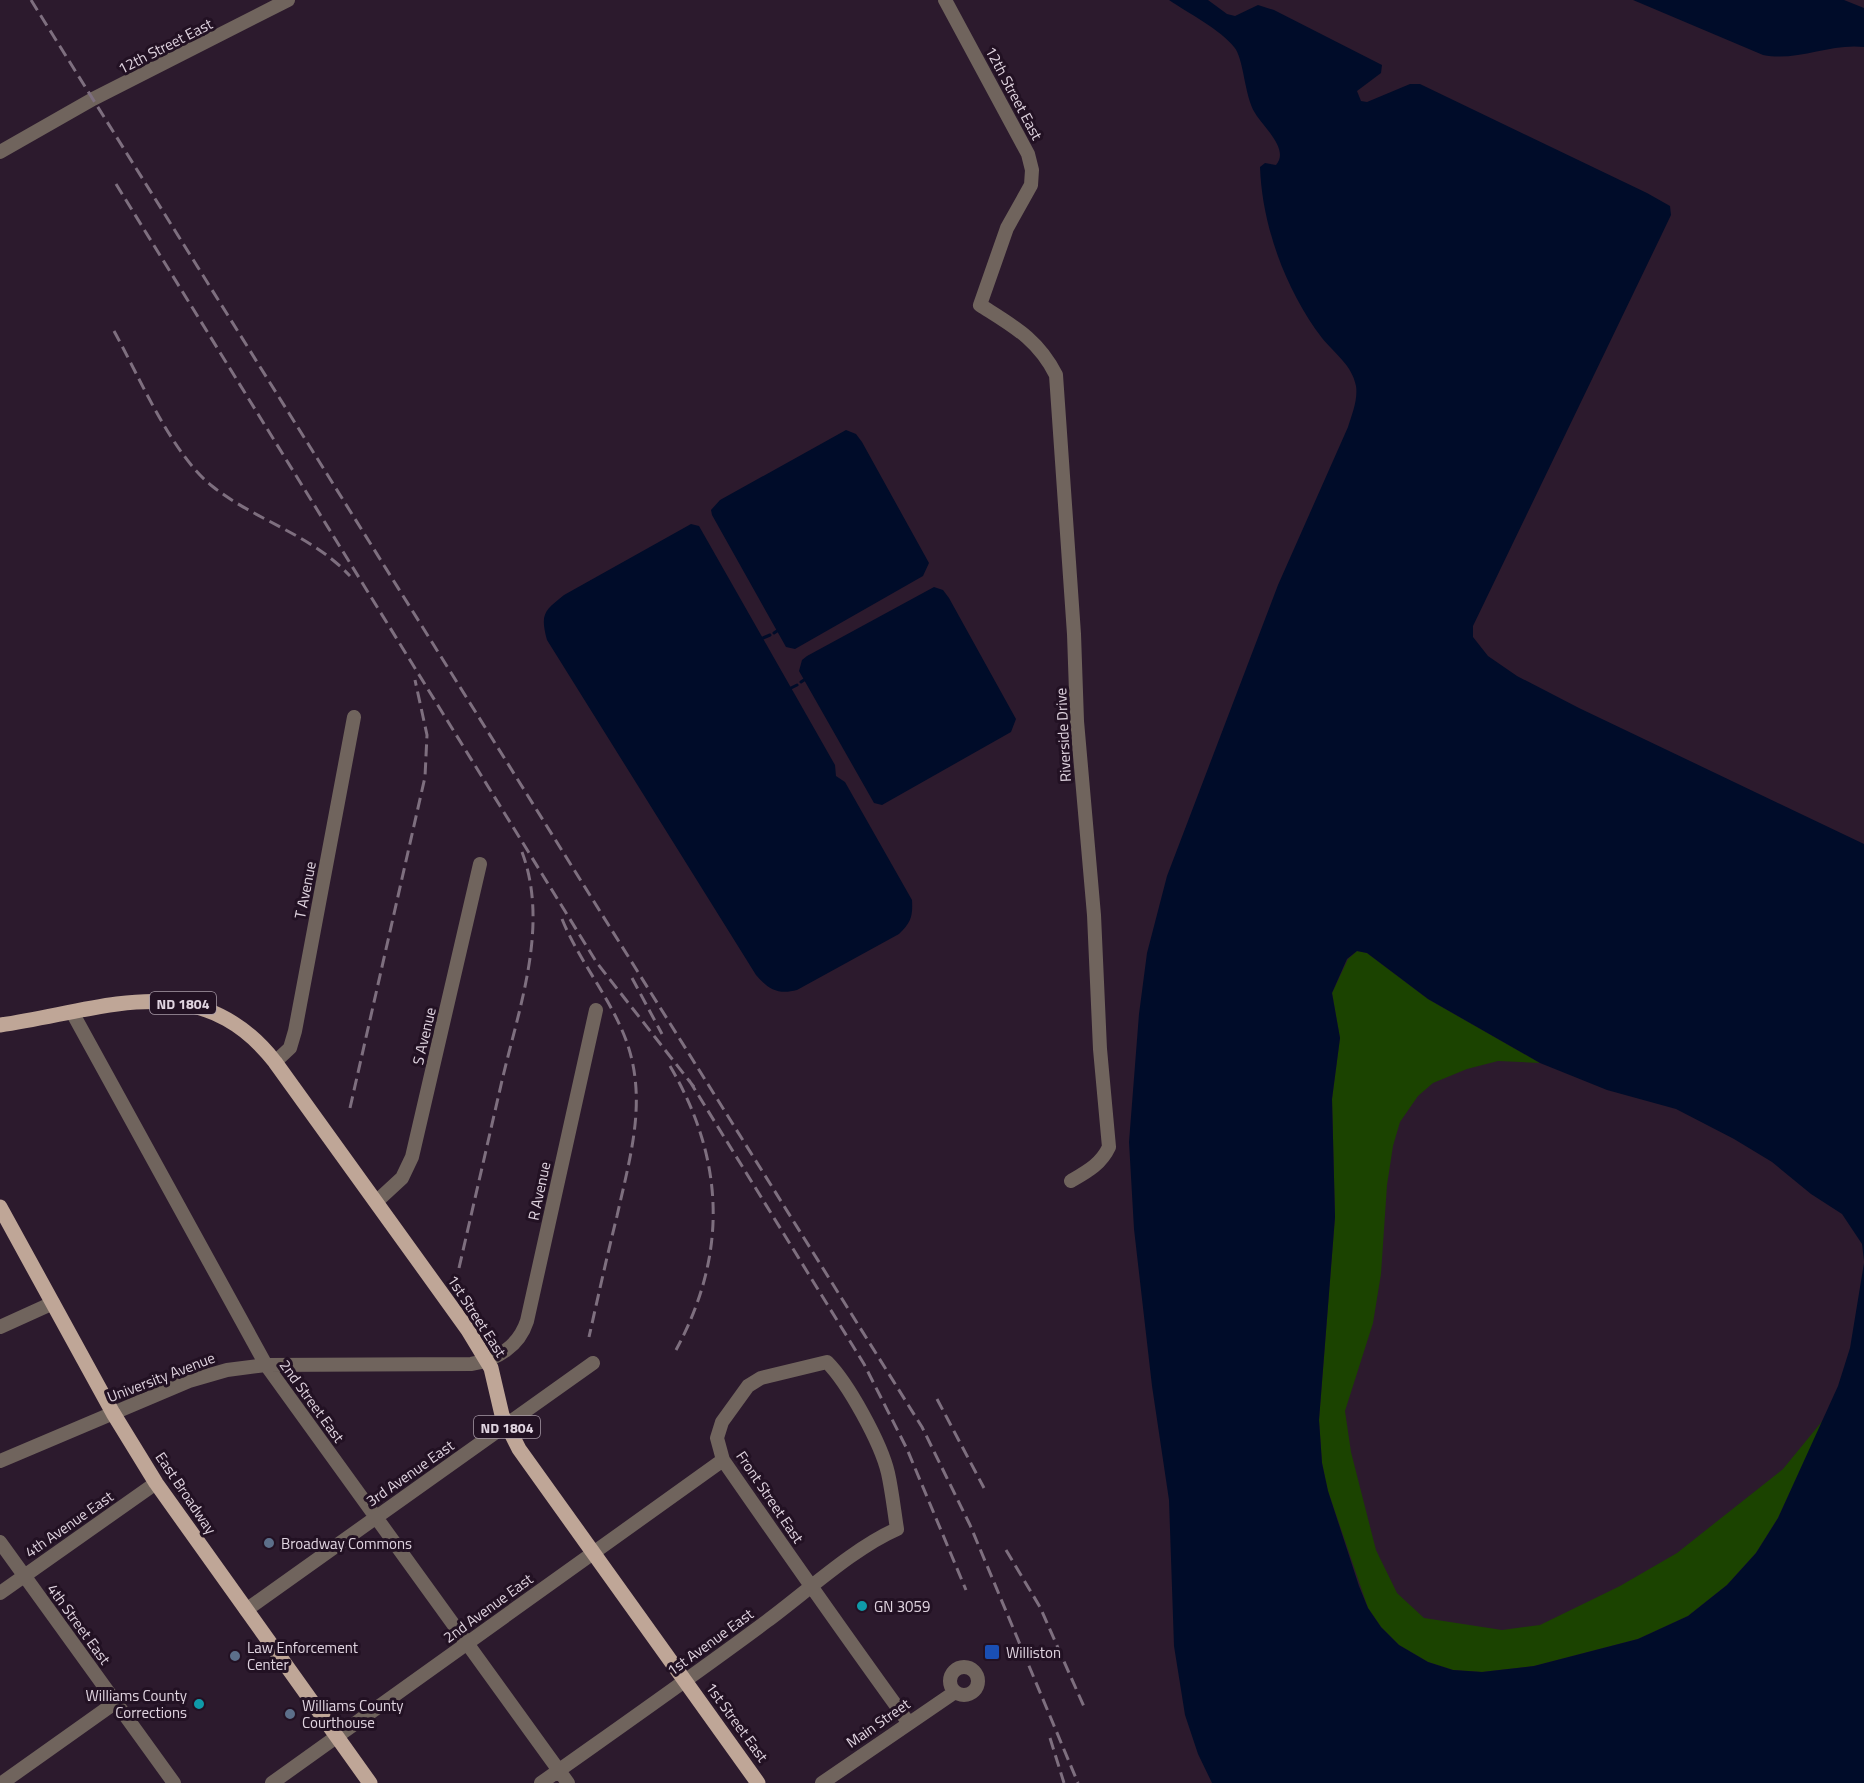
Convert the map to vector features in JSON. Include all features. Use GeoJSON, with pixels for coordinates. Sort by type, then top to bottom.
{"type":"FeatureCollection","features":[{"type":"Feature","properties":{"kind":"main road","name":"1st Street East"},"geometry":{"type":"LineString","coordinates":[[72,1012],[150,1000],[185,1003],[229,1019],[253,1037],[275,1062],[487,1360],[494,1376],[506,1426],[519,1449],[758,1783]]}},
{"type":"Feature","properties":{"kind":"main road","name":"ND 1804"},"geometry":{"type":"LineString","coordinates":[[0,1025],[72,1012]]}},
{"type":"Feature","properties":{"kind":"main road","name":"East Broadway"},"geometry":{"type":"LineString","coordinates":[[0,1207],[113,1413],[156,1483],[370,1783]]}},
{"type":"Feature","properties":{"kind":"street","name":"12th Street East"},"geometry":{"type":"LineString","coordinates":[[0,152],[88,103],[288,0]]}},
{"type":"Feature","properties":{"kind":"street","name":"12th Street East"},"geometry":{"type":"LineString","coordinates":[[945,0],[1028,154],[1032,170],[1031,185],[1007,228],[980,304]]}},
{"type":"Feature","properties":{"kind":"street","name":"Riverside Drive"},"geometry":{"type":"LineString","coordinates":[[980,304],[1034,340],[1047,356],[1056,375],[1074,634],[1077,721],[1094,915],[1100,1049],[1109,1147],[1103,1158],[1091,1169],[1071,1180]]}},
{"type":"Feature","properties":{"kind":"street","name":"T Avenue"},"geometry":{"type":"LineString","coordinates":[[275,1062],[290,1048],[295,1031],[354,717]]}},
{"type":"Feature","properties":{"kind":"street","name":"S Avenue"},"geometry":{"type":"LineString","coordinates":[[376,1202],[402,1178],[412,1157],[480,864]]}},
{"type":"Feature","properties":{"kind":"street","name":"R Avenue"},"geometry":{"type":"LineString","coordinates":[[487,1360],[501,1354],[519,1340],[527,1321],[596,1010]]}},
{"type":"Feature","properties":{"kind":"street","name":"2nd Street East"},"geometry":{"type":"LineString","coordinates":[[72,1012],[266,1365],[568,1783]]}},
{"type":"Feature","properties":{"kind":"street"},"geometry":{"type":"LineString","coordinates":[[0,1327],[53,1303]]}},
{"type":"Feature","properties":{"kind":"street","name":"University Avenue"},"geometry":{"type":"LineString","coordinates":[[0,1461],[207,1375],[246,1366],[462,1365],[487,1360]]}},
{"type":"Feature","properties":{"kind":"street","name":"Front Street East"},"geometry":{"type":"LineString","coordinates":[[897,1529],[888,1471],[840,1375],[827,1362],[761,1378],[748,1386],[722,1422],[717,1438],[723,1460],[908,1722]]}},
{"type":"Feature","properties":{"kind":"street","name":"3rd Avenue East"},"geometry":{"type":"LineString","coordinates":[[246,1610],[592,1363]]}},
{"type":"Feature","properties":{"kind":"street","name":"2nd Avenue East"},"geometry":{"type":"LineString","coordinates":[[272,1783],[723,1460]]}},
{"type":"Feature","properties":{"kind":"street","name":"4th Avenue East"},"geometry":{"type":"LineString","coordinates":[[0,1593],[156,1483]]}},
{"type":"Feature","properties":{"kind":"street","name":"1st Avenue East"},"geometry":{"type":"LineString","coordinates":[[541,1783],[813,1588],[880,1536],[897,1529]]}},
{"type":"Feature","properties":{"kind":"street","name":"4th Street East"},"geometry":{"type":"LineString","coordinates":[[0,1542],[174,1783]]}},
{"type":"Feature","properties":{"kind":"street","name":"Main Street"},"geometry":{"type":"LineString","coordinates":[[822,1783],[955,1692]]}},
{"type":"Feature","properties":{"kind":"street"},"geometry":{"type":"LineString","coordinates":[[2,1783],[116,1702]]}},
{"type":"Feature","properties":{"kind":"green space"},"geometry":{"type":"Polygon","coordinates":[[[1357,951],[1367,953],[1428,999],[1540,1063],[1498,1061],[1467,1069],[1433,1083],[1418,1096],[1400,1122],[1393,1146],[1387,1185],[1381,1274],[1373,1323],[1345,1411],[1351,1452],[1376,1550],[1397,1593],[1424,1618],[1502,1630],[1540,1625],[1620,1586],[1677,1553],[1783,1469],[1824,1419],[1778,1518],[1756,1553],[1727,1585],[1688,1616],[1638,1639],[1534,1666],[1482,1672],[1453,1670],[1428,1662],[1399,1645],[1381,1627],[1368,1608],[1328,1491],[1322,1463],[1319,1420],[1335,1217],[1332,1099],[1340,1038],[1332,993],[1348,959],[1357,951]]]}},
{"type":"Feature","properties":{"kind":"water"},"geometry":{"type":"Polygon","coordinates":[[[1169,0],[1208,0],[1227,14],[1235,16],[1258,5],[1274,10],[1382,65],[1381,73],[1357,91],[1361,101],[1367,102],[1410,84],[1420,84],[1670,206],[1671,215],[1473,626],[1473,637],[1488,656],[1517,676],[1864,844],[1864,1261],[1862,1244],[1842,1214],[1811,1194],[1772,1162],[1734,1139],[1676,1109],[1607,1090],[1540,1063],[1428,999],[1367,953],[1357,951],[1347,959],[1332,993],[1340,1038],[1332,1099],[1335,1217],[1319,1420],[1322,1463],[1328,1491],[1359,1586],[1368,1608],[1381,1627],[1399,1645],[1428,1662],[1453,1670],[1482,1672],[1534,1666],[1638,1639],[1688,1616],[1727,1585],[1756,1553],[1778,1518],[1838,1386],[1850,1348],[1864,1263],[1864,1783],[1212,1783],[1198,1754],[1185,1715],[1174,1646],[1169,1500],[1152,1386],[1134,1229],[1129,1142],[1139,1014],[1147,953],[1167,876],[1278,585],[1348,427],[1354,407],[1356,386],[1347,366],[1309,320],[1297,300],[1278,257],[1265,212],[1260,167],[1265,163],[1276,165],[1280,152],[1274,138],[1251,105],[1237,52],[1221,34],[1169,0]]]}},
{"type":"Feature","properties":{"kind":"water"},"geometry":{"type":"Polygon","coordinates":[[[1633,0],[1844,0],[1864,8],[1864,47],[1851,46],[1776,57],[1763,55],[1633,0]]]}},
{"type":"Feature","properties":{"kind":"water"},"geometry":{"type":"Polygon","coordinates":[[[846,430],[856,434],[862,442],[929,563],[923,576],[795,649],[786,647],[711,510],[720,500],[846,430]]]}},
{"type":"Feature","properties":{"kind":"water"},"geometry":{"type":"Polygon","coordinates":[[[691,524],[699,526],[835,765],[836,776],[845,782],[912,900],[910,919],[899,934],[797,990],[784,992],[774,990],[756,975],[547,640],[545,614],[564,595],[691,524]]]}},
{"type":"Feature","properties":{"kind":"water"},"geometry":{"type":"Polygon","coordinates":[[[934,587],[943,590],[949,598],[1016,719],[1011,732],[882,805],[874,803],[799,671],[802,660],[934,587]]]}},
{"type":"Feature","properties":{"kind":"waterway"},"geometry":{"type":"LineString","coordinates":[[763,638],[770,635]]}},
{"type":"Feature","properties":{"kind":"waterway"},"geometry":{"type":"LineString","coordinates":[[791,688],[797,685]]}},
{"type":"Feature","properties":{"kind":"railway"},"geometry":{"type":"LineString","coordinates":[[31,0],[922,1427],[970,1525],[1078,1783]]}},
{"type":"Feature","properties":{"kind":"railway"},"geometry":{"type":"LineString","coordinates":[[116,184],[597,963],[694,1087]]}},
{"type":"Feature","properties":{"kind":"railway"},"geometry":{"type":"LineString","coordinates":[[114,331],[157,414],[197,472],[229,498],[318,549],[350,576]]}},
{"type":"Feature","properties":{"kind":"railway"},"geometry":{"type":"LineString","coordinates":[[350,1108],[425,777],[427,735],[415,680]]}},
{"type":"Feature","properties":{"kind":"railway"},"geometry":{"type":"LineString","coordinates":[[459,1268],[528,969],[533,909],[530,880],[522,852]]}},
{"type":"Feature","properties":{"kind":"railway"},"geometry":{"type":"LineString","coordinates":[[562,919],[619,1024],[626,1040],[636,1085],[635,1128],[631,1150],[589,1337]]}},
{"type":"Feature","properties":{"kind":"railway"},"geometry":{"type":"LineString","coordinates":[[632,978],[662,1034]]}},
{"type":"Feature","properties":{"kind":"railway"},"geometry":{"type":"LineString","coordinates":[[670,1066],[688,1101],[701,1137],[710,1172],[713,1207],[711,1243],[705,1278],[693,1314],[676,1350]]}},
{"type":"Feature","properties":{"kind":"railway"},"geometry":{"type":"LineString","coordinates":[[689,1080],[864,1364],[907,1449],[966,1590]]}},
{"type":"Feature","properties":{"kind":"railway"},"geometry":{"type":"LineString","coordinates":[[937,1399],[984,1488]]}},
{"type":"Feature","properties":{"kind":"railway"},"geometry":{"type":"LineString","coordinates":[[1006,1550],[1040,1607],[1085,1709]]}},
{"type":"Feature","properties":{"kind":"railway"},"geometry":{"type":"LineString","coordinates":[[1050,1738],[1064,1783]]}},
{"type":"Feature","properties":{"kind":"place","name":"Broadway Commons"},"geometry":{"type":"Point","coordinates":[269,1543]}},
{"type":"Feature","properties":{"kind":"place","name":"GN 3059"},"geometry":{"type":"Point","coordinates":[862,1606]}},
{"type":"Feature","properties":{"kind":"place","name":"Williston"},"geometry":{"type":"Point","coordinates":[992,1652]}},
{"type":"Feature","properties":{"kind":"place","name":"Law Enforcement Center"},"geometry":{"type":"Point","coordinates":[235,1656]}},
{"type":"Feature","properties":{"kind":"place","name":"Williams County Corrections"},"geometry":{"type":"Point","coordinates":[199,1704]}},
{"type":"Feature","properties":{"kind":"place","name":"Williams County Courthouse"},"geometry":{"type":"Point","coordinates":[290,1714]}}]}
